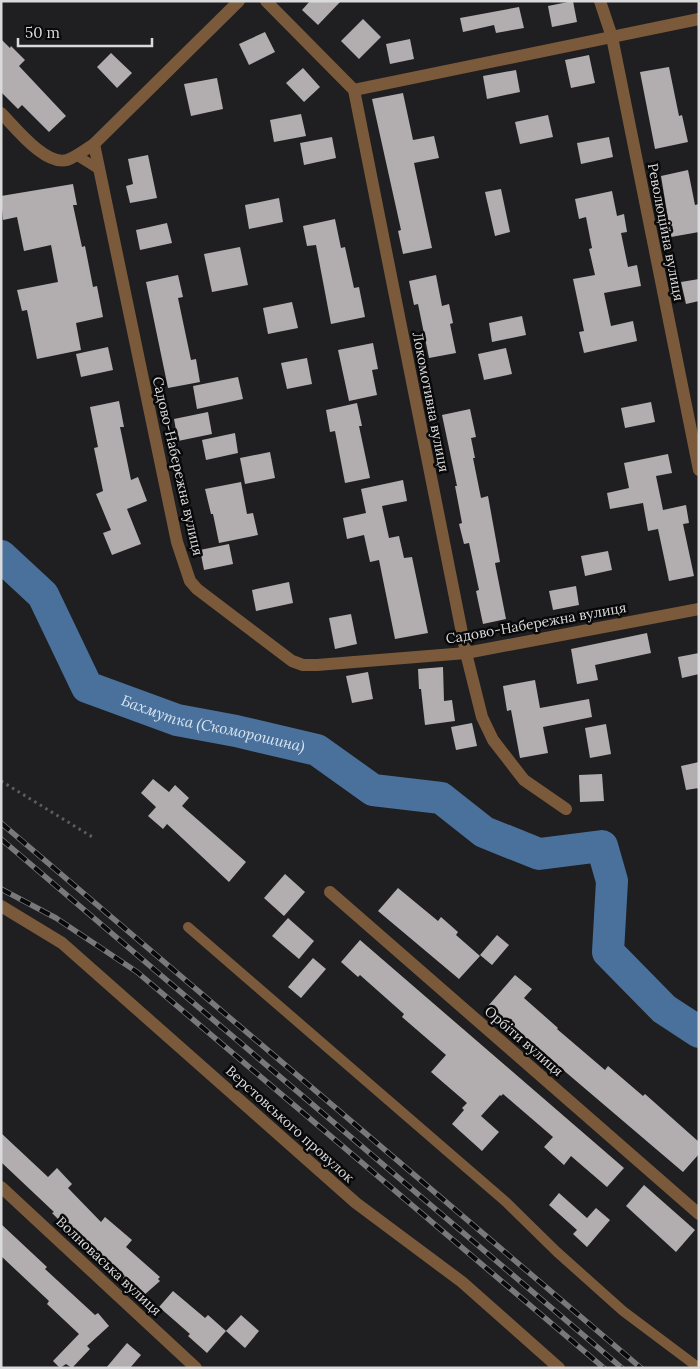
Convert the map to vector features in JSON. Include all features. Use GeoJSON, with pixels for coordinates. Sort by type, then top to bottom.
{"type":"FeatureCollection","features":[{"type":"Feature","properties":{"kind":"street"},"geometry":{"type":"LineString","coordinates":[[1,114],[42,154],[55,160],[67,160],[94,144],[238,1]]}},
{"type":"Feature","properties":{"kind":"street"},"geometry":{"type":"LineString","coordinates":[[266,1],[354,90],[699,19]]}},
{"type":"Feature","properties":{"kind":"street","name":"Революційна вулиця"},"geometry":{"type":"LineString","coordinates":[[600,1],[612,37],[699,470]]}},
{"type":"Feature","properties":{"kind":"street","name":"Локомотивна вулиця"},"geometry":{"type":"LineString","coordinates":[[354,90],[466,652],[482,717],[493,740],[524,780],[566,809]]}},
{"type":"Feature","properties":{"kind":"street","name":"Садово-Набережна вулиця"},"geometry":{"type":"LineString","coordinates":[[94,144],[176,542],[190,581],[197,589],[292,661],[303,665],[466,652],[699,609]]}},
{"type":"Feature","properties":{"kind":"street","name":"Орбіти вулиця"},"geometry":{"type":"LineString","coordinates":[[330,892],[699,1214]]}},
{"type":"Feature","properties":{"kind":"street","name":"Верстовського провулок"},"geometry":{"type":"LineString","coordinates":[[1,906],[62,943],[356,1203],[462,1282],[558,1368]]}},
{"type":"Feature","properties":{"kind":"street","name":"Волноваська вулиця"},"geometry":{"type":"LineString","coordinates":[[1,1187],[196,1368]]}},
{"type":"Feature","properties":{"kind":"lane"},"geometry":{"type":"LineString","coordinates":[[76,155],[100,170]]}},
{"type":"Feature","properties":{"kind":"lane"},"geometry":{"type":"LineString","coordinates":[[188,927],[506,1202],[557,1252],[623,1311],[699,1368]]}},
{"type":"Feature","properties":{"kind":"path"},"geometry":{"type":"LineString","coordinates":[[1,781],[94,838]]}},
{"type":"Feature","properties":{"kind":"building"},"geometry":{"type":"Polygon","coordinates":[[[310,1],[341,1],[318,25],[302,10],[310,1]]]}},
{"type":"Feature","properties":{"kind":"building"},"geometry":{"type":"Polygon","coordinates":[[[573,1],[577,22],[552,27],[548,6],[573,1]]]}},
{"type":"Feature","properties":{"kind":"building"},"geometry":{"type":"Polygon","coordinates":[[[519,7],[524,28],[496,33],[494,25],[463,32],[460,18],[519,7]]]}},
{"type":"Feature","properties":{"kind":"building"},"geometry":{"type":"Polygon","coordinates":[[[363,19],[381,37],[359,59],[341,41],[363,19]]]}},
{"type":"Feature","properties":{"kind":"building"},"geometry":{"type":"Polygon","coordinates":[[[265,32],[275,52],[249,65],[239,44],[265,32]]]}},
{"type":"Feature","properties":{"kind":"building"},"geometry":{"type":"Polygon","coordinates":[[[1,39],[25,60],[19,66],[66,116],[49,132],[22,105],[18,109],[1,92],[1,39]]]}},
{"type":"Feature","properties":{"kind":"building"},"geometry":{"type":"Polygon","coordinates":[[[410,39],[414,59],[390,64],[386,44],[410,39]]]}},
{"type":"Feature","properties":{"kind":"building"},"geometry":{"type":"Polygon","coordinates":[[[111,53],[132,73],[117,88],[97,67],[111,53]]]}},
{"type":"Feature","properties":{"kind":"building"},"geometry":{"type":"Polygon","coordinates":[[[589,55],[595,83],[571,88],[565,60],[589,55]]]}},
{"type":"Feature","properties":{"kind":"building"},"geometry":{"type":"Polygon","coordinates":[[[669,67],[679,116],[682,115],[688,142],[655,149],[640,72],[669,67]]]}},
{"type":"Feature","properties":{"kind":"building"},"geometry":{"type":"Polygon","coordinates":[[[303,68],[320,87],[304,102],[286,83],[303,68]]]}},
{"type":"Feature","properties":{"kind":"building"},"geometry":{"type":"Polygon","coordinates":[[[516,70],[520,92],[487,99],[483,76],[516,70]]]}},
{"type":"Feature","properties":{"kind":"building"},"geometry":{"type":"Polygon","coordinates":[[[217,78],[223,109],[191,116],[184,84],[217,78]]]}},
{"type":"Feature","properties":{"kind":"building"},"geometry":{"type":"Polygon","coordinates":[[[403,93],[413,140],[434,136],[439,158],[414,163],[432,248],[403,254],[398,231],[401,230],[372,99],[403,93]]]}},
{"type":"Feature","properties":{"kind":"building"},"geometry":{"type":"Polygon","coordinates":[[[301,114],[306,136],[274,142],[270,120],[301,114]]]}},
{"type":"Feature","properties":{"kind":"building"},"geometry":{"type":"Polygon","coordinates":[[[548,115],[553,137],[520,144],[515,122],[548,115]]]}},
{"type":"Feature","properties":{"kind":"building"},"geometry":{"type":"Polygon","coordinates":[[[332,137],[336,158],[304,165],[300,143],[332,137]]]}},
{"type":"Feature","properties":{"kind":"building"},"geometry":{"type":"Polygon","coordinates":[[[609,137],[613,157],[581,164],[577,143],[609,137]]]}},
{"type":"Feature","properties":{"kind":"building"},"geometry":{"type":"Polygon","coordinates":[[[148,155],[157,198],[130,203],[126,186],[133,184],[128,159],[148,155]]]}},
{"type":"Feature","properties":{"kind":"building"},"geometry":{"type":"Polygon","coordinates":[[[688,170],[695,205],[699,204],[699,232],[671,237],[661,176],[688,170]]]}},
{"type":"Feature","properties":{"kind":"building"},"geometry":{"type":"Polygon","coordinates":[[[73,184],[77,205],[73,205],[82,247],[85,246],[93,287],[97,286],[103,317],[76,323],[81,350],[37,359],[27,310],[22,311],[17,290],[58,282],[51,245],[24,251],[17,217],[3,220],[1,196],[73,184]]]}},
{"type":"Feature","properties":{"kind":"building"},"geometry":{"type":"Polygon","coordinates":[[[501,189],[510,232],[495,236],[485,192],[501,189]]]}},
{"type":"Feature","properties":{"kind":"building"},"geometry":{"type":"Polygon","coordinates":[[[612,191],[617,216],[624,214],[627,232],[621,233],[628,267],[637,265],[641,286],[604,293],[611,326],[633,321],[637,341],[584,353],[579,332],[584,331],[573,279],[595,275],[589,249],[592,248],[586,217],[579,219],[575,199],[612,191]]]}},
{"type":"Feature","properties":{"kind":"building"},"geometry":{"type":"Polygon","coordinates":[[[279,198],[283,222],[249,229],[245,205],[279,198]]]}},
{"type":"Feature","properties":{"kind":"building"},"geometry":{"type":"Polygon","coordinates":[[[335,219],[341,248],[345,247],[354,288],[359,287],[365,317],[331,324],[316,245],[307,246],[303,226],[335,219]]]}},
{"type":"Feature","properties":{"kind":"building"},"geometry":{"type":"Polygon","coordinates":[[[167,223],[172,243],[140,250],[136,230],[167,223]]]}},
{"type":"Feature","properties":{"kind":"building"},"geometry":{"type":"Polygon","coordinates":[[[240,247],[248,285],[212,292],[204,254],[240,247]]]}},
{"type":"Feature","properties":{"kind":"building"},"geometry":{"type":"Polygon","coordinates":[[[178,275],[183,297],[178,298],[191,360],[196,359],[200,382],[168,388],[146,282],[178,275]]]}},
{"type":"Feature","properties":{"kind":"building"},"geometry":{"type":"Polygon","coordinates":[[[436,275],[442,306],[449,304],[453,323],[450,324],[456,353],[429,358],[418,304],[414,305],[409,281],[436,275]]]}},
{"type":"Feature","properties":{"kind":"building"},"geometry":{"type":"Polygon","coordinates":[[[699,279],[699,301],[686,304],[681,282],[699,279]]]}},
{"type":"Feature","properties":{"kind":"building"},"geometry":{"type":"Polygon","coordinates":[[[292,302],[298,328],[268,334],[263,308],[292,302]]]}},
{"type":"Feature","properties":{"kind":"building"},"geometry":{"type":"Polygon","coordinates":[[[522,316],[526,335],[492,342],[489,323],[522,316]]]}},
{"type":"Feature","properties":{"kind":"building"},"geometry":{"type":"Polygon","coordinates":[[[373,343],[378,369],[372,370],[377,395],[349,401],[338,350],[373,343]]]}},
{"type":"Feature","properties":{"kind":"building"},"geometry":{"type":"Polygon","coordinates":[[[108,347],[113,370],[81,377],[76,354],[108,347]]]}},
{"type":"Feature","properties":{"kind":"building"},"geometry":{"type":"Polygon","coordinates":[[[506,348],[512,374],[484,380],[478,354],[506,348]]]}},
{"type":"Feature","properties":{"kind":"building"},"geometry":{"type":"Polygon","coordinates":[[[307,358],[312,384],[287,389],[281,363],[307,358]]]}},
{"type":"Feature","properties":{"kind":"building"},"geometry":{"type":"Polygon","coordinates":[[[238,377],[243,399],[197,409],[193,386],[238,377]]]}},
{"type":"Feature","properties":{"kind":"building"},"geometry":{"type":"Polygon","coordinates":[[[119,401],[124,427],[120,427],[131,480],[138,477],[147,501],[127,509],[141,544],[112,555],[103,533],[111,530],[96,494],[103,491],[94,448],[98,447],[90,407],[119,401]]]}},
{"type":"Feature","properties":{"kind":"building"},"geometry":{"type":"Polygon","coordinates":[[[651,402],[655,422],[625,428],[621,408],[651,402]]]}},
{"type":"Feature","properties":{"kind":"building"},"geometry":{"type":"Polygon","coordinates":[[[357,403],[362,426],[359,426],[370,478],[345,483],[335,431],[330,432],[326,410],[357,403]]]}},
{"type":"Feature","properties":{"kind":"building"},"geometry":{"type":"Polygon","coordinates":[[[470,409],[476,437],[471,438],[475,458],[473,458],[481,498],[488,496],[500,562],[495,563],[506,619],[483,624],[476,591],[479,590],[469,543],[464,544],[459,524],[462,523],[455,486],[457,486],[442,415],[470,409]]]}},
{"type":"Feature","properties":{"kind":"building"},"geometry":{"type":"Polygon","coordinates":[[[208,412],[212,434],[178,441],[174,419],[208,412]]]}},
{"type":"Feature","properties":{"kind":"building"},"geometry":{"type":"Polygon","coordinates":[[[235,433],[238,453],[206,460],[202,440],[235,433]]]}},
{"type":"Feature","properties":{"kind":"building"},"geometry":{"type":"Polygon","coordinates":[[[270,452],[275,478],[245,484],[240,458],[270,452]]]}},
{"type":"Feature","properties":{"kind":"building"},"geometry":{"type":"Polygon","coordinates":[[[668,454],[672,473],[656,476],[663,510],[686,505],[689,523],[683,524],[694,576],[669,581],[658,529],[648,531],[643,503],[610,509],[607,493],[629,488],[624,463],[668,454]]]}},
{"type":"Feature","properties":{"kind":"building"},"geometry":{"type":"Polygon","coordinates":[[[403,480],[407,501],[382,506],[389,538],[399,536],[404,558],[412,557],[428,633],[395,639],[379,560],[370,562],[364,535],[347,539],[343,518],[366,513],[361,489],[403,480]]]}},
{"type":"Feature","properties":{"kind":"building"},"geometry":{"type":"Polygon","coordinates":[[[241,482],[247,514],[253,513],[258,535],[219,543],[205,489],[241,482]]]}},
{"type":"Feature","properties":{"kind":"building"},"geometry":{"type":"Polygon","coordinates":[[[229,544],[233,564],[204,570],[200,550],[229,544]]]}},
{"type":"Feature","properties":{"kind":"building"},"geometry":{"type":"Polygon","coordinates":[[[608,551],[612,570],[585,576],[581,556],[608,551]]]}},
{"type":"Feature","properties":{"kind":"building"},"geometry":{"type":"Polygon","coordinates":[[[289,582],[293,603],[256,611],[252,590],[289,582]]]}},
{"type":"Feature","properties":{"kind":"building"},"geometry":{"type":"Polygon","coordinates":[[[576,586],[579,605],[553,610],[549,591],[576,586]]]}},
{"type":"Feature","properties":{"kind":"building"},"geometry":{"type":"Polygon","coordinates":[[[351,614],[357,644],[335,649],[329,618],[351,614]]]}},
{"type":"Feature","properties":{"kind":"building"},"geometry":{"type":"Polygon","coordinates":[[[647,633],[651,653],[595,665],[598,680],[577,684],[571,649],[647,633]]]}},
{"type":"Feature","properties":{"kind":"building"},"geometry":{"type":"Polygon","coordinates":[[[699,653],[699,674],[682,678],[678,657],[699,653]]]}},
{"type":"Feature","properties":{"kind":"building"},"geometry":{"type":"Polygon","coordinates":[[[443,667],[444,701],[452,700],[455,721],[425,725],[418,669],[443,667]]]}},
{"type":"Feature","properties":{"kind":"building"},"geometry":{"type":"Polygon","coordinates":[[[368,672],[373,699],[352,703],[346,676],[368,672]]]}},
{"type":"Feature","properties":{"kind":"building"},"geometry":{"type":"Polygon","coordinates":[[[535,680],[540,708],[589,699],[592,717],[543,727],[548,753],[520,758],[511,710],[507,711],[503,686],[535,680]]]}},
{"type":"Feature","properties":{"kind":"building"},"geometry":{"type":"Polygon","coordinates":[[[472,723],[477,746],[456,750],[451,727],[472,723]]]}},
{"type":"Feature","properties":{"kind":"building"},"geometry":{"type":"Polygon","coordinates":[[[606,724],[611,754],[590,758],[585,728],[606,724]]]}},
{"type":"Feature","properties":{"kind":"building"},"geometry":{"type":"Polygon","coordinates":[[[699,762],[699,788],[686,790],[681,766],[699,762]]]}},
{"type":"Feature","properties":{"kind":"building"},"geometry":{"type":"Polygon","coordinates":[[[602,774],[604,801],[580,802],[579,775],[602,774]]]}},
{"type":"Feature","properties":{"kind":"building"},"geometry":{"type":"Polygon","coordinates":[[[153,779],[169,792],[175,785],[189,798],[182,806],[246,862],[229,882],[167,824],[163,829],[148,816],[156,807],[141,793],[153,779]]]}},
{"type":"Feature","properties":{"kind":"building"},"geometry":{"type":"Polygon","coordinates":[[[285,874],[305,892],[284,916],[264,898],[285,874]]]}},
{"type":"Feature","properties":{"kind":"building"},"geometry":{"type":"Polygon","coordinates":[[[398,888],[438,921],[441,917],[458,932],[456,935],[480,956],[459,979],[378,911],[398,888]]]}},
{"type":"Feature","properties":{"kind":"building"},"geometry":{"type":"Polygon","coordinates":[[[288,918],[314,941],[299,959],[272,936],[288,918]]]}},
{"type":"Feature","properties":{"kind":"building"},"geometry":{"type":"Polygon","coordinates":[[[497,935],[509,945],[492,965],[480,955],[497,935]]]}},
{"type":"Feature","properties":{"kind":"building"},"geometry":{"type":"Polygon","coordinates":[[[360,940],[624,1168],[607,1187],[571,1156],[564,1165],[544,1147],[553,1137],[503,1094],[481,1116],[499,1132],[482,1151],[452,1124],[464,1110],[462,1108],[467,1103],[431,1072],[446,1055],[402,1017],[404,1014],[360,975],[358,977],[341,962],[360,940]]]}},
{"type":"Feature","properties":{"kind":"building"},"geometry":{"type":"Polygon","coordinates":[[[313,958],[326,969],[301,998],[288,987],[313,958]]]}},
{"type":"Feature","properties":{"kind":"building"},"geometry":{"type":"Polygon","coordinates":[[[515,975],[532,989],[524,998],[557,1029],[605,1070],[608,1066],[643,1096],[645,1094],[699,1142],[699,1154],[683,1172],[488,1006],[515,975]]]}},
{"type":"Feature","properties":{"kind":"building"},"geometry":{"type":"Polygon","coordinates":[[[1,1133],[48,1177],[57,1168],[72,1184],[68,1188],[101,1222],[105,1217],[132,1240],[126,1247],[160,1277],[158,1279],[160,1281],[143,1296],[123,1278],[125,1276],[76,1237],[52,1213],[54,1212],[1,1162],[1,1133]]]}},
{"type":"Feature","properties":{"kind":"building"},"geometry":{"type":"Polygon","coordinates":[[[644,1185],[695,1230],[676,1252],[626,1206],[644,1185]]]}},
{"type":"Feature","properties":{"kind":"building"},"geometry":{"type":"Polygon","coordinates":[[[559,1193],[587,1218],[596,1208],[610,1220],[587,1247],[573,1234],[577,1230],[549,1205],[559,1193]]]}},
{"type":"Feature","properties":{"kind":"building"},"geometry":{"type":"Polygon","coordinates":[[[1,1224],[47,1267],[45,1269],[95,1315],[98,1313],[109,1326],[87,1346],[90,1349],[72,1368],[66,1364],[60,1368],[53,1361],[79,1334],[47,1304],[49,1301],[1,1256],[1,1224]]]}},
{"type":"Feature","properties":{"kind":"building"},"geometry":{"type":"Polygon","coordinates":[[[173,1291],[205,1318],[208,1315],[226,1331],[207,1353],[188,1336],[190,1334],[159,1307],[173,1291]]]}},
{"type":"Feature","properties":{"kind":"building"},"geometry":{"type":"Polygon","coordinates":[[[241,1315],[259,1331],[245,1348],[226,1331],[241,1315]]]}},
{"type":"Feature","properties":{"kind":"building"},"geometry":{"type":"Polygon","coordinates":[[[127,1343],[141,1355],[130,1368],[106,1368],[127,1343]]]}},
{"type":"Feature","properties":{"kind":"waterway","name":"Бахмутка (Скоморошина)"},"geometry":{"type":"LineString","coordinates":[[1,556],[43,595],[87,687],[177,720],[236,731],[317,750],[373,790],[441,798],[484,832],[539,854],[602,846],[612,881],[608,952],[664,1009],[699,1032]]}},
{"type":"Feature","properties":{"kind":"railway"},"geometry":{"type":"LineString","coordinates":[[1,823],[641,1368]]}},
{"type":"Feature","properties":{"kind":"railway"},"geometry":{"type":"LineString","coordinates":[[1,839],[622,1368]]}},
{"type":"Feature","properties":{"kind":"railway"},"geometry":{"type":"LineString","coordinates":[[1,889],[56,918],[137,972],[604,1368]]}}]}
